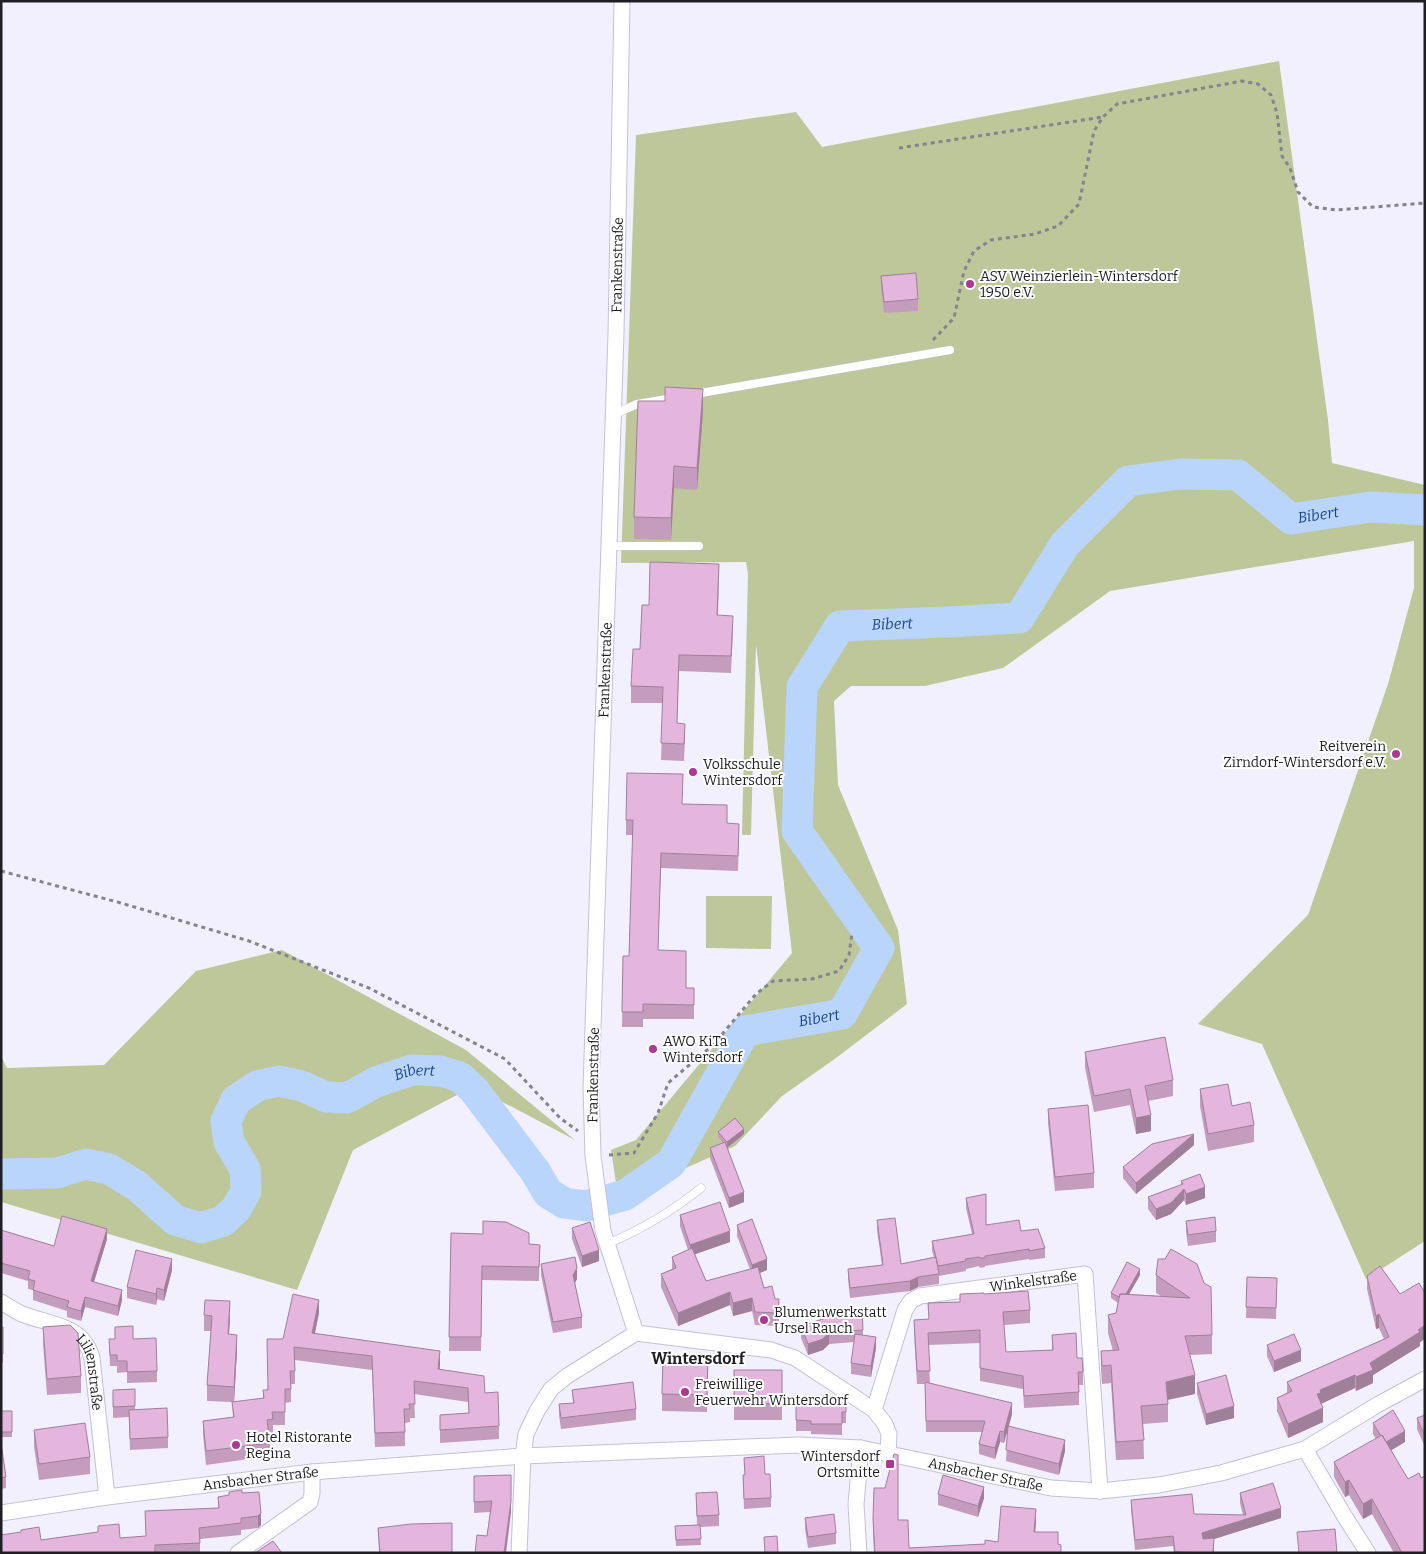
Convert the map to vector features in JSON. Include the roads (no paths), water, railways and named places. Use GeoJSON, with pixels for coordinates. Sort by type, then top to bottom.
{"type":"FeatureCollection","features":[{"type":"Feature","properties":{"kind":"street","name":"Frankenstraße"},"geometry":{"type":"LineString","coordinates":[[622,1],[613,415],[591,1088],[593,1155],[605,1238],[636,1333]]}},
{"type":"Feature","properties":{"kind":"street","name":"Winkelstraße"},"geometry":{"type":"LineString","coordinates":[[874,1410],[905,1310],[910,1301],[920,1296],[1085,1274],[1100,1491]]}},
{"type":"Feature","properties":{"kind":"street","name":"Lilienstraße"},"geometry":{"type":"LineString","coordinates":[[1,1302],[21,1314],[69,1329],[86,1342],[92,1358],[107,1497]]}},
{"type":"Feature","properties":{"kind":"street"},"geometry":{"type":"LineString","coordinates":[[519,1553],[523,1456],[526,1434],[537,1411],[551,1390],[567,1376],[636,1333],[771,1350],[795,1358],[874,1410],[885,1424],[889,1434],[888,1455]]}},
{"type":"Feature","properties":{"kind":"street","name":"Ansbacher Straße"},"geometry":{"type":"LineString","coordinates":[[1,1513],[107,1497],[312,1472],[523,1456],[798,1445],[861,1448],[1052,1488],[1100,1491],[1159,1485],[1221,1473],[1305,1449],[1377,1405],[1425,1379]]}},
{"type":"Feature","properties":{"kind":"street"},"geometry":{"type":"LineString","coordinates":[[859,1553],[856,1504],[861,1448]]}},
{"type":"Feature","properties":{"kind":"street"},"geometry":{"type":"LineString","coordinates":[[1305,1449],[1368,1553]]}},
{"type":"Feature","properties":{"kind":"street"},"geometry":{"type":"LineString","coordinates":[[238,1553],[310,1502],[312,1472]]}},
{"type":"Feature","properties":{"kind":"lane"},"geometry":{"type":"LineString","coordinates":[[613,415],[637,404],[950,350]]}},
{"type":"Feature","properties":{"kind":"lane"},"geometry":{"type":"LineString","coordinates":[[609,546],[699,546]]}},
{"type":"Feature","properties":{"kind":"lane"},"geometry":{"type":"LineString","coordinates":[[605,1238],[638,1231],[665,1216],[701,1188]]}},
{"type":"Feature","properties":{"kind":"waterway","name":"Bibert"},"geometry":{"type":"LineString","coordinates":[[1,1174],[57,1173],[86,1164],[109,1169],[137,1186],[175,1220],[201,1228],[223,1221],[236,1209],[246,1191],[245,1169],[229,1142],[226,1121],[236,1100],[257,1086],[279,1081],[302,1086],[326,1097],[347,1098],[376,1082],[412,1070],[440,1071],[460,1077],[474,1090],[535,1171],[548,1193],[564,1203],[586,1206],[625,1195],[671,1163],[745,1031],[842,1014],[879,948],[797,831],[802,687],[840,626],[1019,618],[1065,544],[1128,481],[1181,474],[1238,475],[1291,519],[1371,507],[1425,510]]}},
{"type":"Feature","properties":{"kind":"place","name":"ASV Weinzierlein-Wintersdorf 1950 e.V."},"geometry":{"type":"Point","coordinates":[970,284]}},
{"type":"Feature","properties":{"kind":"place","name":"Reitverein Zirndorf-Wintersdorf e.V."},"geometry":{"type":"Point","coordinates":[1396,754]}},
{"type":"Feature","properties":{"kind":"place","name":"Volksschule Wintersdorf"},"geometry":{"type":"Point","coordinates":[693,772]}},
{"type":"Feature","properties":{"kind":"place","name":"AWO KiTa Wintersdorf"},"geometry":{"type":"Point","coordinates":[653,1049]}},
{"type":"Feature","properties":{"kind":"place","name":"Blumenwerkstatt Ursel Rauch"},"geometry":{"type":"Point","coordinates":[764,1320]}},
{"type":"Feature","properties":{"kind":"place","name":"Freiwillige Feuerwehr Wintersdorf"},"geometry":{"type":"Point","coordinates":[685,1392]}},
{"type":"Feature","properties":{"kind":"place","name":"Hotel Ristorante Regina"},"geometry":{"type":"Point","coordinates":[236,1445]}},
{"type":"Feature","properties":{"kind":"place","name":"Wintersdorf Ortsmitte"},"geometry":{"type":"Point","coordinates":[890,1464]}},
{"type":"Feature","properties":{"kind":"district","name":"Wintersdorf"},"geometry":{"type":"Point","coordinates":[698,1358]}}]}
